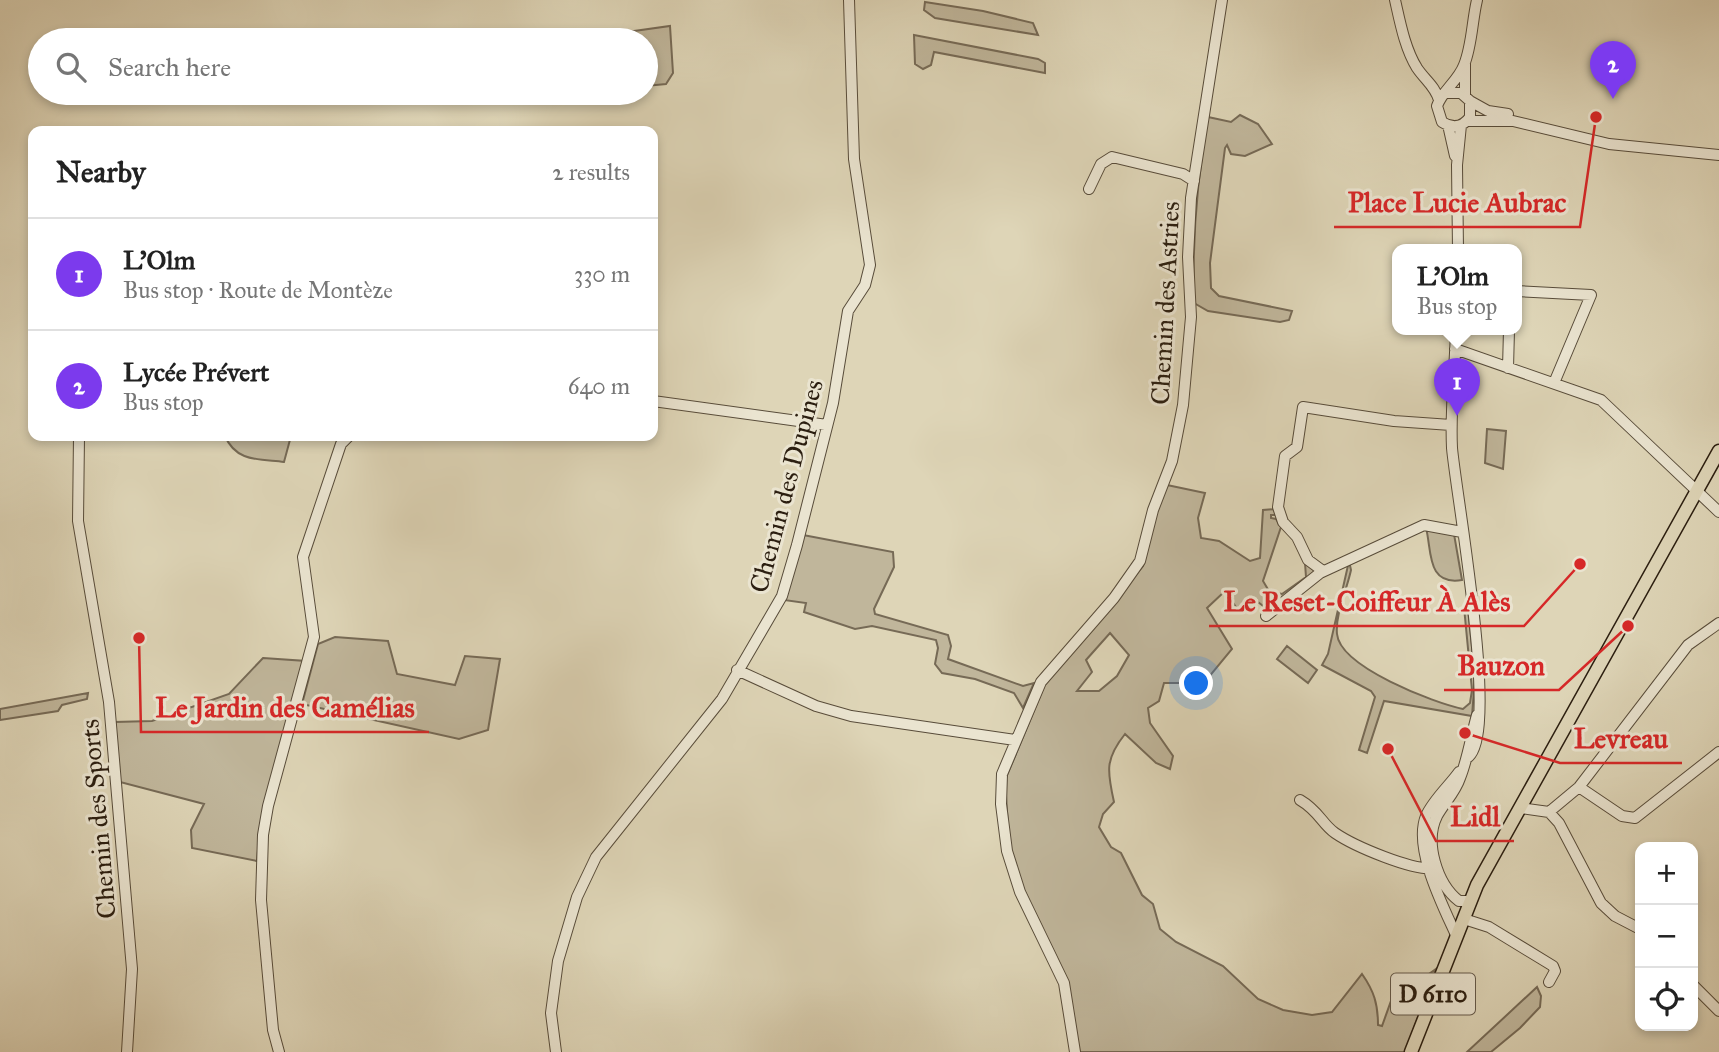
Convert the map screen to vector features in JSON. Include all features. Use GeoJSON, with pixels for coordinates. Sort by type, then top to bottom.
{"type":"FeatureCollection","features":[{"type":"Feature","properties":{"kind":"main road","name":"D 6110"},"geometry":{"type":"LineString","coordinates":[[1411,1052],[1471,901],[1719,451]]}},
{"type":"Feature","properties":{"kind":"street","name":"Chemin des Dupines"},"geometry":{"type":"LineString","coordinates":[[556,1052],[551,1013],[558,961],[577,897],[591,867],[611,836],[722,699],[782,596],[827,425],[848,311],[868,279],[870,265],[854,159],[849,0]]}},
{"type":"Feature","properties":{"kind":"street","name":"Chemin des Astries"},"geometry":{"type":"LineString","coordinates":[[1075,1052],[1064,983],[1020,892],[1004,843],[1002,774],[1041,682],[1114,597],[1140,562],[1153,510],[1172,461],[1183,405],[1191,317],[1188,257],[1194,181],[1222,0]]}},
{"type":"Feature","properties":{"kind":"street"},"geometry":{"type":"LineString","coordinates":[[1395,0],[1407,47],[1417,68],[1441,94]]}},
{"type":"Feature","properties":{"kind":"street"},"geometry":{"type":"LineString","coordinates":[[1458,244],[1457,166],[1464,123],[1472,111],[1465,63],[1477,0]]}},
{"type":"Feature","properties":{"kind":"street"},"geometry":{"type":"LineString","coordinates":[[1457,166],[1448,125],[1438,117],[1441,94],[1465,63]]}},
{"type":"Feature","properties":{"kind":"street"},"geometry":{"type":"LineString","coordinates":[[1441,94],[1457,91],[1488,111],[1582,132],[1719,150]]}},
{"type":"Feature","properties":{"kind":"street"},"geometry":{"type":"LineString","coordinates":[[1448,125],[1513,121],[1609,144],[1719,155]]}},
{"type":"Feature","properties":{"kind":"street"},"geometry":{"type":"LineString","coordinates":[[1089,189],[1101,164],[1112,157],[1183,174],[1194,181]]}},
{"type":"Feature","properties":{"kind":"street"},"geometry":{"type":"LineString","coordinates":[[1522,291],[1591,295],[1554,383]]}},
{"type":"Feature","properties":{"kind":"street"},"geometry":{"type":"LineString","coordinates":[[1456,335],[1451,425],[1477,646],[1480,704],[1458,785],[1434,825],[1433,869],[1439,898],[1456,936]]}},
{"type":"Feature","properties":{"kind":"street"},"geometry":{"type":"LineString","coordinates":[[1508,368],[1509,335]]}},
{"type":"Feature","properties":{"kind":"street"},"geometry":{"type":"LineString","coordinates":[[1455,349],[1601,400],[1719,512]]}},
{"type":"Feature","properties":{"kind":"street"},"geometry":{"type":"LineString","coordinates":[[658,402],[827,425]]}},
{"type":"Feature","properties":{"kind":"street"},"geometry":{"type":"LineString","coordinates":[[1323,571],[1308,560],[1297,537],[1283,522],[1278,507],[1282,467],[1285,456],[1297,447],[1303,407],[1403,422],[1451,425]]}},
{"type":"Feature","properties":{"kind":"street","name":"Chemin des Sports"},"geometry":{"type":"LineString","coordinates":[[79,441],[78,521],[91,584],[109,702],[132,969],[127,1052]]}},
{"type":"Feature","properties":{"kind":"street"},"geometry":{"type":"LineString","coordinates":[[279,1052],[273,1030],[260,868],[268,806],[314,637],[303,557],[344,441]]}},
{"type":"Feature","properties":{"kind":"street"},"geometry":{"type":"LineString","coordinates":[[1266,616],[1323,571],[1424,525],[1462,532]]}},
{"type":"Feature","properties":{"kind":"street"},"geometry":{"type":"LineString","coordinates":[[1549,812],[1579,787],[1688,645],[1719,623]]}},
{"type":"Feature","properties":{"kind":"street"},"geometry":{"type":"LineString","coordinates":[[737,670],[816,706],[851,716],[1015,740]]}},
{"type":"Feature","properties":{"kind":"street"},"geometry":{"type":"LineString","coordinates":[[1579,787],[1622,816],[1635,818],[1719,752]]}},
{"type":"Feature","properties":{"kind":"street"},"geometry":{"type":"LineString","coordinates":[[1300,800],[1317,811],[1338,835],[1402,862],[1433,869],[1452,896],[1459,901],[1471,901]]}},
{"type":"Feature","properties":{"kind":"street"},"geometry":{"type":"LineString","coordinates":[[1520,808],[1549,812],[1559,823],[1601,903],[1615,916],[1635,926]]}},
{"type":"Feature","properties":{"kind":"street"},"geometry":{"type":"LineString","coordinates":[[1464,919],[1489,927],[1553,966],[1555,971],[1549,982]]}},
{"type":"Feature","properties":{"kind":"street"},"geometry":{"type":"LineString","coordinates":[[1698,990],[1719,1011]]}},
{"type":"Feature","properties":{"kind":"shaded area"},"geometry":{"type":"Polygon","coordinates":[[[925,2],[983,11],[1033,23],[1038,35],[935,18],[924,10],[925,2]]]}},
{"type":"Feature","properties":{"kind":"shaded area"},"geometry":{"type":"Polygon","coordinates":[[[670,26],[673,73],[666,84],[658,85],[658,28],[656,28],[670,26]]]}},
{"type":"Feature","properties":{"kind":"shaded area"},"geometry":{"type":"Polygon","coordinates":[[[914,35],[1038,59],[1045,63],[1045,73],[934,52],[931,65],[923,69],[915,64],[914,35]]]}},
{"type":"Feature","properties":{"kind":"shaded area"},"geometry":{"type":"Polygon","coordinates":[[[1240,115],[1258,124],[1272,144],[1245,156],[1231,154],[1227,145],[1225,148],[1210,263],[1211,288],[1219,296],[1292,311],[1289,320],[1280,322],[1208,311],[1194,303],[1196,210],[1208,117],[1231,122],[1240,115]]]}},
{"type":"Feature","properties":{"kind":"shaded area"},"geometry":{"type":"Polygon","coordinates":[[[1487,429],[1506,431],[1503,469],[1485,463],[1487,429]]]}},
{"type":"Feature","properties":{"kind":"shaded area"},"geometry":{"type":"Polygon","coordinates":[[[228,441],[290,441],[284,462],[249,458],[235,451],[228,441]]]}},
{"type":"Feature","properties":{"kind":"shaded area"},"geometry":{"type":"Polygon","coordinates":[[[1167,485],[1205,493],[1198,518],[1201,538],[1219,541],[1250,561],[1260,558],[1263,510],[1276,509],[1276,515],[1271,515],[1271,518],[1276,519],[1281,527],[1263,581],[1269,591],[1282,594],[1306,577],[1305,563],[1316,572],[1271,612],[1254,599],[1238,610],[1225,591],[1207,608],[1232,649],[1199,689],[1190,683],[1164,683],[1159,701],[1148,708],[1150,723],[1173,756],[1170,769],[1156,763],[1125,734],[1118,743],[1109,766],[1114,802],[1103,814],[1099,827],[1111,847],[1121,853],[1142,895],[1153,904],[1160,929],[1176,942],[1223,966],[1258,999],[1283,1010],[1312,1015],[1332,1012],[1362,974],[1374,998],[1378,1025],[1382,1026],[1391,1001],[1436,969],[1405,1052],[1078,1052],[1066,977],[1019,880],[1009,843],[1005,780],[1045,684],[1143,566],[1156,513],[1167,485]],[[1110,633],[1086,660],[1092,672],[1077,691],[1099,691],[1117,676],[1129,655],[1110,633]]]}},
{"type":"Feature","properties":{"kind":"shaded area"},"geometry":{"type":"Polygon","coordinates":[[[1426,528],[1454,534],[1462,580],[1442,578],[1436,572],[1426,528]]]}},
{"type":"Feature","properties":{"kind":"shaded area"},"geometry":{"type":"Polygon","coordinates":[[[803,535],[893,552],[894,567],[874,609],[875,614],[948,635],[951,646],[948,659],[1023,686],[1034,683],[1023,708],[1014,693],[975,679],[942,673],[935,664],[938,648],[936,640],[872,626],[855,629],[804,612],[806,603],[784,600],[803,535]]]}},
{"type":"Feature","properties":{"kind":"shaded area"},"geometry":{"type":"Polygon","coordinates":[[[1349,561],[1351,570],[1339,610],[1337,627],[1342,646],[1354,659],[1390,682],[1463,709],[1470,703],[1472,690],[1464,607],[1468,609],[1475,676],[1472,716],[1384,701],[1367,753],[1359,750],[1375,697],[1371,691],[1322,665],[1328,654],[1349,561]]]}},
{"type":"Feature","properties":{"kind":"shaded area"},"geometry":{"type":"Polygon","coordinates":[[[335,637],[388,641],[397,674],[455,685],[465,656],[500,659],[488,730],[459,739],[302,704],[318,644],[335,637]]]}},
{"type":"Feature","properties":{"kind":"shaded area"},"geometry":{"type":"Polygon","coordinates":[[[1287,646],[1317,670],[1308,683],[1277,659],[1287,646]]]}},
{"type":"Feature","properties":{"kind":"shaded area"},"geometry":{"type":"Polygon","coordinates":[[[263,658],[306,661],[260,828],[257,861],[192,848],[191,830],[204,804],[120,782],[115,722],[152,721],[229,694],[263,658]]]}},
{"type":"Feature","properties":{"kind":"shaded area"},"geometry":{"type":"Polygon","coordinates":[[[88,693],[87,699],[62,705],[58,711],[0,720],[0,709],[88,693]]]}},
{"type":"Feature","properties":{"kind":"shaded area"},"geometry":{"type":"Polygon","coordinates":[[[1537,987],[1541,996],[1540,1007],[1520,1028],[1491,1052],[1467,1052],[1537,987]]]}},
{"type":"Feature","properties":{"kind":"place","name":"Lycée Prévert"},"geometry":{"type":"Point","coordinates":[1613,99]}},
{"type":"Feature","properties":{"kind":"place","name":"Place Lucie Aubrac"},"geometry":{"type":"Point","coordinates":[1596,117]}},
{"type":"Feature","properties":{"kind":"place","name":"L'Olm"},"geometry":{"type":"Point","coordinates":[1457,416]}},
{"type":"Feature","properties":{"kind":"place","name":"Le Reset-Coiffeur À Alès"},"geometry":{"type":"Point","coordinates":[1580,564]}},
{"type":"Feature","properties":{"kind":"place","name":"Bauzon"},"geometry":{"type":"Point","coordinates":[1628,626]}},
{"type":"Feature","properties":{"kind":"place","name":"Le Jardin des Camélias"},"geometry":{"type":"Point","coordinates":[139,638]}},
{"type":"Feature","properties":{"kind":"place","name":"Levreau"},"geometry":{"type":"Point","coordinates":[1465,733]}},
{"type":"Feature","properties":{"kind":"place","name":"Lidl"},"geometry":{"type":"Point","coordinates":[1388,749]}}]}
